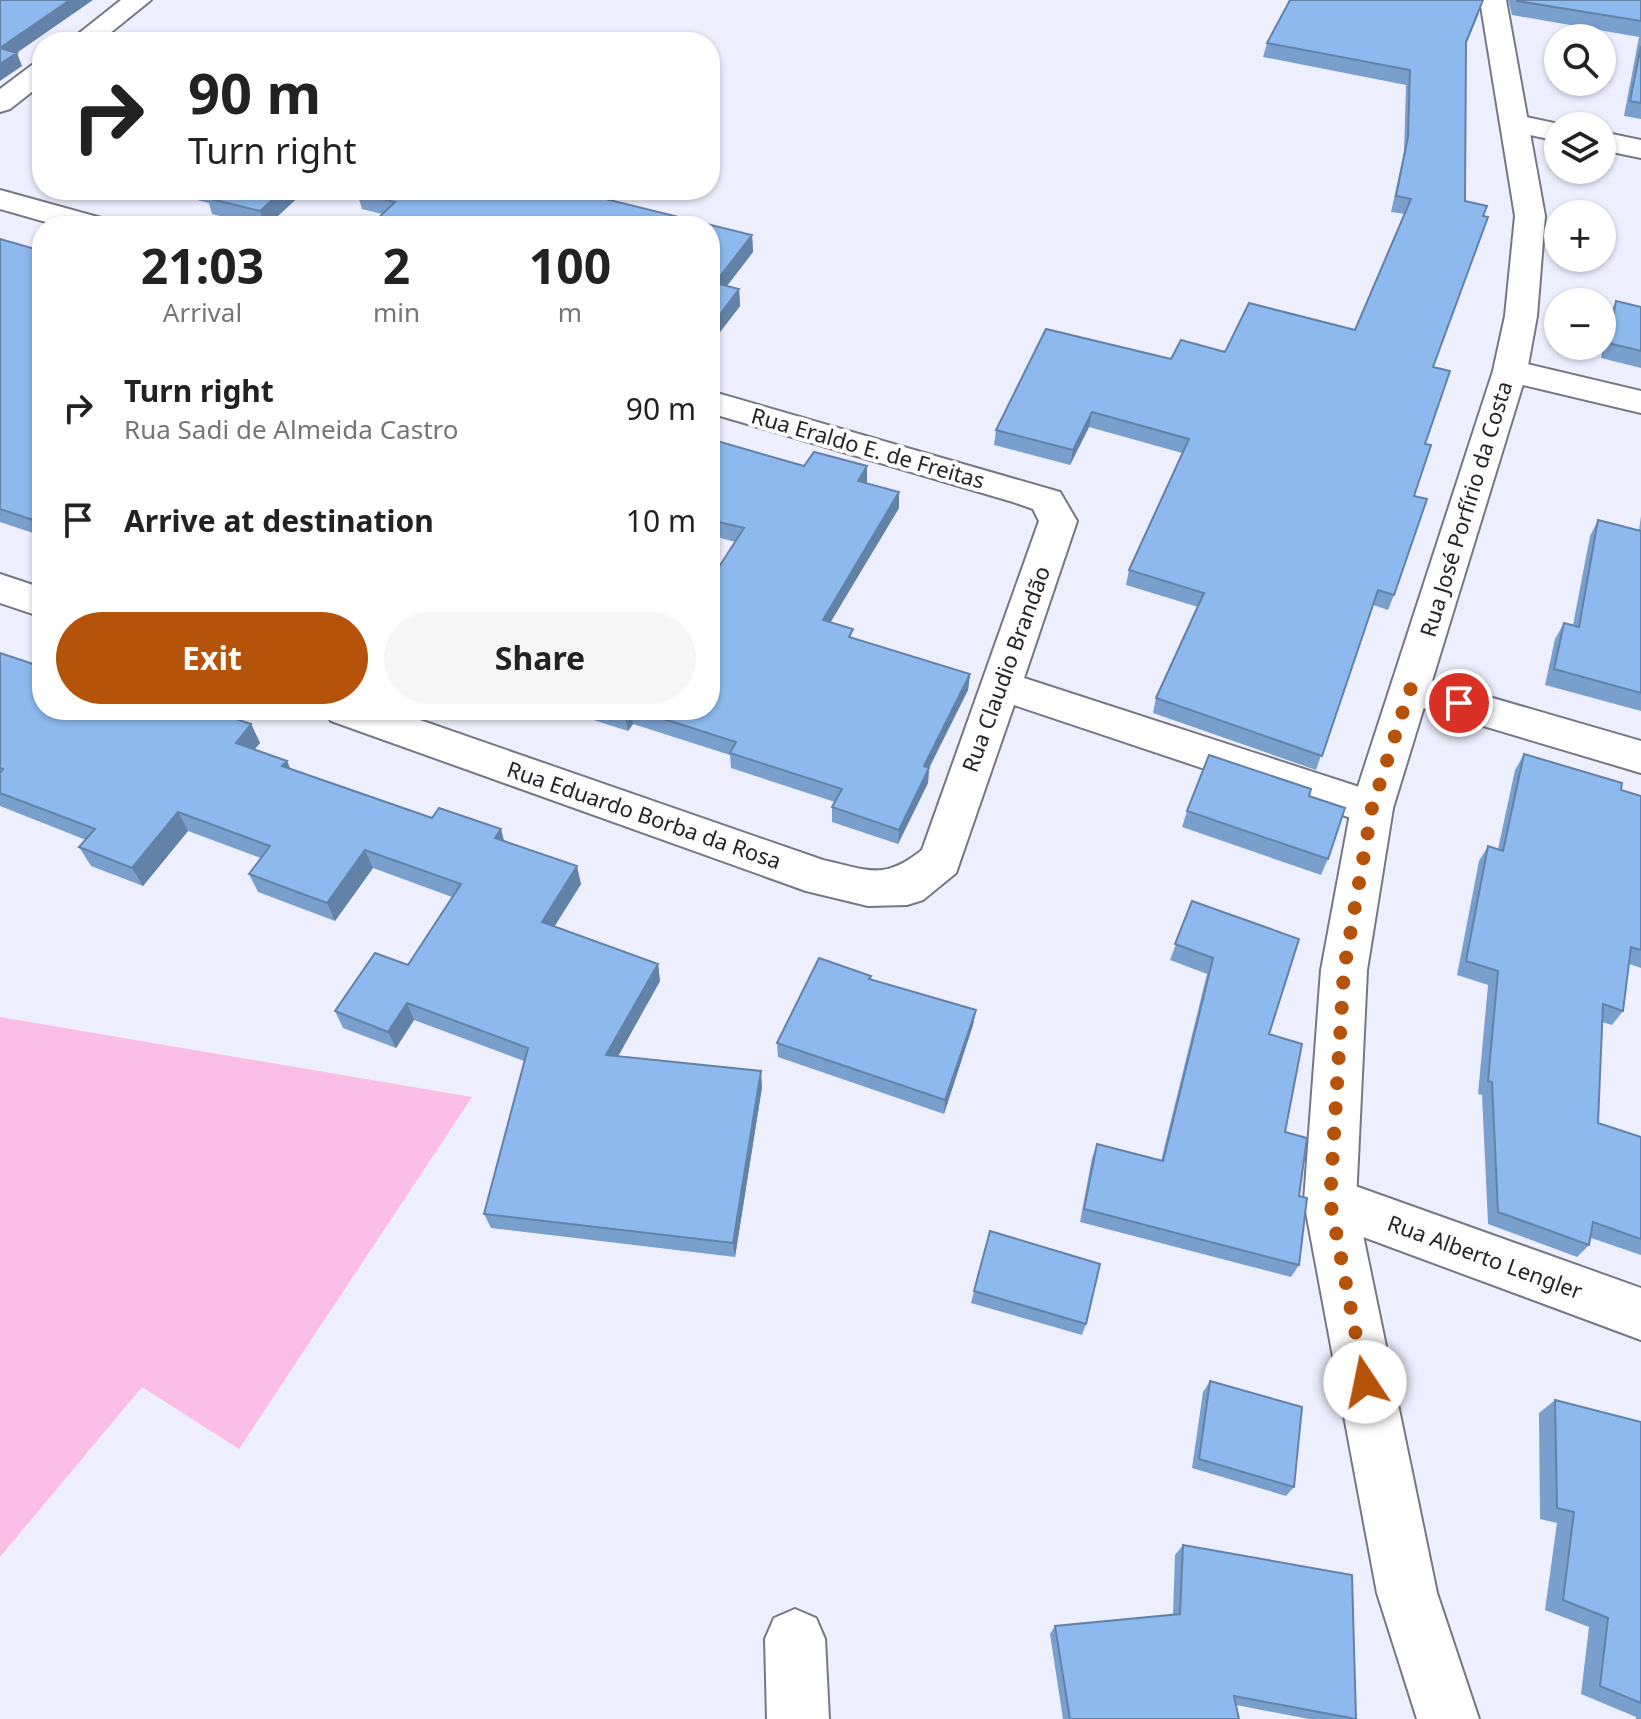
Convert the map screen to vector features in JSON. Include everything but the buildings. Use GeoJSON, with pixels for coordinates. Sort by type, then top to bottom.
{"type":"FeatureCollection","features":[{"type":"Feature","properties":{"kind":"street"},"geometry":{"type":"LineString","coordinates":[[95,32],[138,0]]}},
{"type":"Feature","properties":{"kind":"street","name":"Rua José Porfírio da Costa"},"geometry":{"type":"LineString","coordinates":[[1448,1719],[1407,1593],[1330,1201],[1344,970],[1372,808],[1510,371],[1521,316],[1537,128],[1493,0]]}},
{"type":"Feature","properties":{"kind":"street"},"geometry":{"type":"LineString","coordinates":[[0,103],[32,79]]}},
{"type":"Feature","properties":{"kind":"street"},"geometry":{"type":"LineString","coordinates":[[1616,144],[1641,149]]}},
{"type":"Feature","properties":{"kind":"street"},"geometry":{"type":"LineString","coordinates":[[0,199],[59,216]]}},
{"type":"Feature","properties":{"kind":"street"},"geometry":{"type":"LineString","coordinates":[[1510,371],[1641,402]]}},
{"type":"Feature","properties":{"kind":"street","name":"Rua Eraldo E. de Freitas"},"geometry":{"type":"LineString","coordinates":[[720,405],[1026,493]]}},
{"type":"Feature","properties":{"kind":"street","name":"Rua Claudio Brandão"},"geometry":{"type":"LineString","coordinates":[[940,860],[1058,521],[1047,501],[1026,493]]}},
{"type":"Feature","properties":{"kind":"street"},"geometry":{"type":"LineString","coordinates":[[0,588],[32,599]]}},
{"type":"Feature","properties":{"kind":"street"},"geometry":{"type":"LineString","coordinates":[[999,685],[1372,808]]}},
{"type":"Feature","properties":{"kind":"street"},"geometry":{"type":"LineString","coordinates":[[1410,689],[1641,757]]}},
{"type":"Feature","properties":{"kind":"street","name":"Rua Eduardo Borba da Rosa"},"geometry":{"type":"LineString","coordinates":[[373,720],[822,878],[868,888],[907,887],[940,860]]}},
{"type":"Feature","properties":{"kind":"street","name":"Rua Alberto Lengler"},"geometry":{"type":"LineString","coordinates":[[1330,1201],[1641,1314]]}},
{"type":"Feature","properties":{"kind":"street"},"geometry":{"type":"LineString","coordinates":[[795,1639],[798,1719]]}},
{"type":"Feature","properties":{"kind":"shaded area"},"geometry":{"type":"Polygon","coordinates":[[[0,1017],[472,1097],[239,1449],[142,1387],[0,1557],[0,1017]]]}},
{"type":"Feature","properties":{"kind":"route"},"geometry":{"type":"LineString","coordinates":[[1365,1382],[1330,1201],[1344,970],[1372,808],[1410,689],[1459,703]]}}]}
